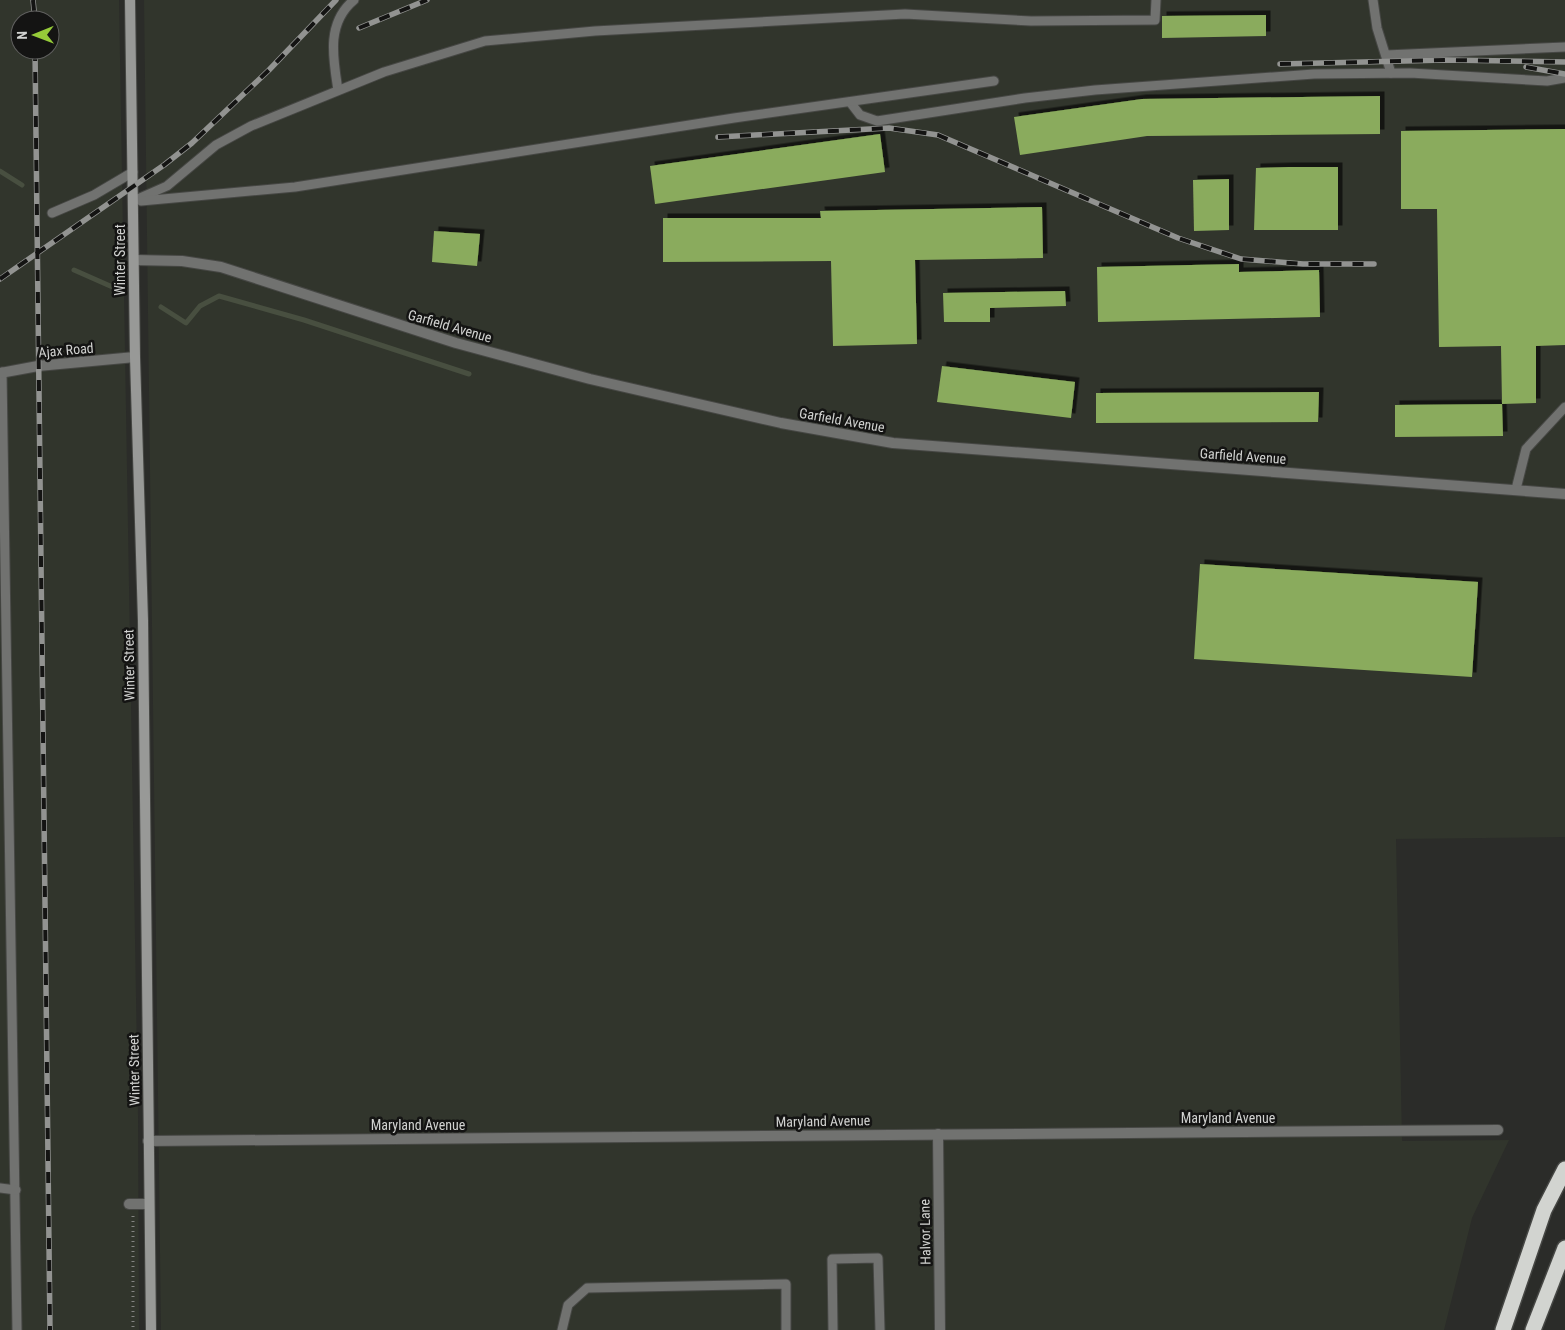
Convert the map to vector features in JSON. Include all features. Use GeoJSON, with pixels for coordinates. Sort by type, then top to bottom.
{"type":"FeatureCollection","features":[{"type":"Feature","properties":{"kind":"highway"},"geometry":{"type":"LineString","coordinates":[[1503,1330],[1544,1210],[1565,1169]]}},
{"type":"Feature","properties":{"kind":"highway"},"geometry":{"type":"LineString","coordinates":[[1533,1330],[1565,1248]]}},
{"type":"Feature","properties":{"kind":"street","name":"Winter Street"},"geometry":{"type":"LineString","coordinates":[[130,0],[135,357],[143,621],[151,1330]]}},
{"type":"Feature","properties":{"kind":"street","name":"Garfield Avenue"},"geometry":{"type":"LineString","coordinates":[[134,260],[182,261],[221,267],[401,326],[548,368],[678,400],[856,438],[902,444],[1138,463],[1565,494]]}},
{"type":"Feature","properties":{"kind":"street","name":"Ajax Road"},"geometry":{"type":"LineString","coordinates":[[1,373],[38,366],[135,357]]}},
{"type":"Feature","properties":{"kind":"street","name":"Maryland Avenue"},"geometry":{"type":"LineString","coordinates":[[148,1140],[1498,1130]]}},
{"type":"Feature","properties":{"kind":"street","name":"Halvor Lane"},"geometry":{"type":"LineString","coordinates":[[938,1134],[940,1330]]}},
{"type":"Feature","properties":{"kind":"street"},"geometry":{"type":"LineString","coordinates":[[131,1204],[149,1204]]}},
{"type":"Feature","properties":{"kind":"lane"},"geometry":{"type":"LineString","coordinates":[[338,90],[334,57],[335,30],[342,12],[354,0]]}},
{"type":"Feature","properties":{"kind":"lane"},"geometry":{"type":"LineString","coordinates":[[133,201],[168,186],[208,150],[226,139],[338,90],[447,51],[510,37],[654,27],[905,14],[1031,21],[1155,20],[1156,0]]}},
{"type":"Feature","properties":{"kind":"lane"},"geometry":{"type":"LineString","coordinates":[[1373,0],[1377,28],[1391,73]]}},
{"type":"Feature","properties":{"kind":"lane"},"geometry":{"type":"LineString","coordinates":[[1386,55],[1565,47]]}},
{"type":"Feature","properties":{"kind":"lane"},"geometry":{"type":"LineString","coordinates":[[850,102],[860,115],[876,121],[1025,98],[1111,89],[1314,74],[1391,73],[1547,82],[1565,78]]}},
{"type":"Feature","properties":{"kind":"lane"},"geometry":{"type":"LineString","coordinates":[[133,201],[295,187],[850,102],[994,82]]}},
{"type":"Feature","properties":{"kind":"lane"},"geometry":{"type":"LineString","coordinates":[[52,213],[94,195],[133,172]]}},
{"type":"Feature","properties":{"kind":"lane"},"geometry":{"type":"LineString","coordinates":[[1,373],[17,1330]]}},
{"type":"Feature","properties":{"kind":"lane"},"geometry":{"type":"LineString","coordinates":[[1516,489],[1526,450],[1565,407]]}},
{"type":"Feature","properties":{"kind":"lane"},"geometry":{"type":"LineString","coordinates":[[0,1188],[16,1190]]}},
{"type":"Feature","properties":{"kind":"lane"},"geometry":{"type":"LineString","coordinates":[[833,1330],[832,1259],[878,1258],[880,1330]]}},
{"type":"Feature","properties":{"kind":"lane"},"geometry":{"type":"LineString","coordinates":[[562,1330],[568,1305],[587,1288],[786,1284],[786,1330]]}},
{"type":"Feature","properties":{"kind":"path"},"geometry":{"type":"LineString","coordinates":[[131,1204],[133,1330]]}},
{"type":"Feature","properties":{"kind":"shaded area"},"geometry":{"type":"Polygon","coordinates":[[[0,0],[119,0],[138,1115],[139,1330],[0,1330],[0,0]]]}},
{"type":"Feature","properties":{"kind":"shaded area"},"geometry":{"type":"Polygon","coordinates":[[[144,0],[1565,0],[1565,837],[1396,839],[1402,1141],[1509,1140],[1472,1218],[1444,1330],[161,1330],[144,0]]]}},
{"type":"Feature","properties":{"kind":"building"},"geometry":{"type":"Polygon","coordinates":[[[1266,15],[1266,36],[1162,38],[1162,16],[1266,15]]]}},
{"type":"Feature","properties":{"kind":"building"},"geometry":{"type":"Polygon","coordinates":[[[1380,96],[1380,134],[1147,136],[1020,155],[1014,117],[1142,99],[1380,96]]]}},
{"type":"Feature","properties":{"kind":"building"},"geometry":{"type":"Polygon","coordinates":[[[1565,129],[1565,345],[1536,346],[1536,403],[1502,404],[1501,346],[1439,347],[1437,209],[1401,209],[1401,131],[1565,129]]]}},
{"type":"Feature","properties":{"kind":"building"},"geometry":{"type":"Polygon","coordinates":[[[880,134],[885,172],[655,204],[650,166],[880,134]]]}},
{"type":"Feature","properties":{"kind":"building"},"geometry":{"type":"Polygon","coordinates":[[[1338,167],[1338,230],[1254,230],[1256,168],[1338,167]]]}},
{"type":"Feature","properties":{"kind":"building"},"geometry":{"type":"Polygon","coordinates":[[[1229,179],[1229,230],[1194,231],[1193,180],[1229,179]]]}},
{"type":"Feature","properties":{"kind":"building"},"geometry":{"type":"Polygon","coordinates":[[[1042,207],[1043,258],[915,260],[917,344],[833,346],[831,261],[663,262],[663,218],[821,218],[820,211],[1042,207]]]}},
{"type":"Feature","properties":{"kind":"building"},"geometry":{"type":"Polygon","coordinates":[[[434,231],[480,234],[477,266],[432,262],[434,231]]]}},
{"type":"Feature","properties":{"kind":"building"},"geometry":{"type":"Polygon","coordinates":[[[1239,264],[1239,272],[1319,270],[1320,317],[1098,322],[1097,267],[1239,264]]]}},
{"type":"Feature","properties":{"kind":"building"},"geometry":{"type":"Polygon","coordinates":[[[1065,291],[1066,306],[990,308],[990,322],[944,322],[943,293],[1065,291]]]}},
{"type":"Feature","properties":{"kind":"building"},"geometry":{"type":"Polygon","coordinates":[[[942,366],[1075,382],[1071,418],[937,402],[942,366]]]}},
{"type":"Feature","properties":{"kind":"building"},"geometry":{"type":"Polygon","coordinates":[[[1319,392],[1318,422],[1096,423],[1096,393],[1319,392]]]}},
{"type":"Feature","properties":{"kind":"building"},"geometry":{"type":"Polygon","coordinates":[[[1502,404],[1503,436],[1395,437],[1395,405],[1502,404]]]}},
{"type":"Feature","properties":{"kind":"building"},"geometry":{"type":"Polygon","coordinates":[[[1200,564],[1478,582],[1472,677],[1194,659],[1200,564]]]}},
{"type":"Feature","properties":{"kind":"waterway"},"geometry":{"type":"LineString","coordinates":[[0,171],[22,185]]}},
{"type":"Feature","properties":{"kind":"waterway"},"geometry":{"type":"LineString","coordinates":[[74,270],[117,289]]}},
{"type":"Feature","properties":{"kind":"waterway"},"geometry":{"type":"LineString","coordinates":[[161,307],[186,323],[200,306],[219,296],[304,320],[469,374]]}},
{"type":"Feature","properties":{"kind":"railway"},"geometry":{"type":"LineString","coordinates":[[33,0],[34,10]]}},
{"type":"Feature","properties":{"kind":"railway"},"geometry":{"type":"LineString","coordinates":[[0,279],[164,165],[192,143],[269,70],[336,0]]}},
{"type":"Feature","properties":{"kind":"railway"},"geometry":{"type":"LineString","coordinates":[[359,28],[427,0]]}},
{"type":"Feature","properties":{"kind":"railway"},"geometry":{"type":"LineString","coordinates":[[35,60],[50,1330]]}},
{"type":"Feature","properties":{"kind":"railway"},"geometry":{"type":"LineString","coordinates":[[1280,64],[1446,60],[1565,62]]}},
{"type":"Feature","properties":{"kind":"railway"},"geometry":{"type":"LineString","coordinates":[[1526,67],[1565,74]]}},
{"type":"Feature","properties":{"kind":"railway"},"geometry":{"type":"LineString","coordinates":[[718,137],[889,128],[938,135],[1178,238],[1241,259],[1303,264],[1374,264]]}}]}
